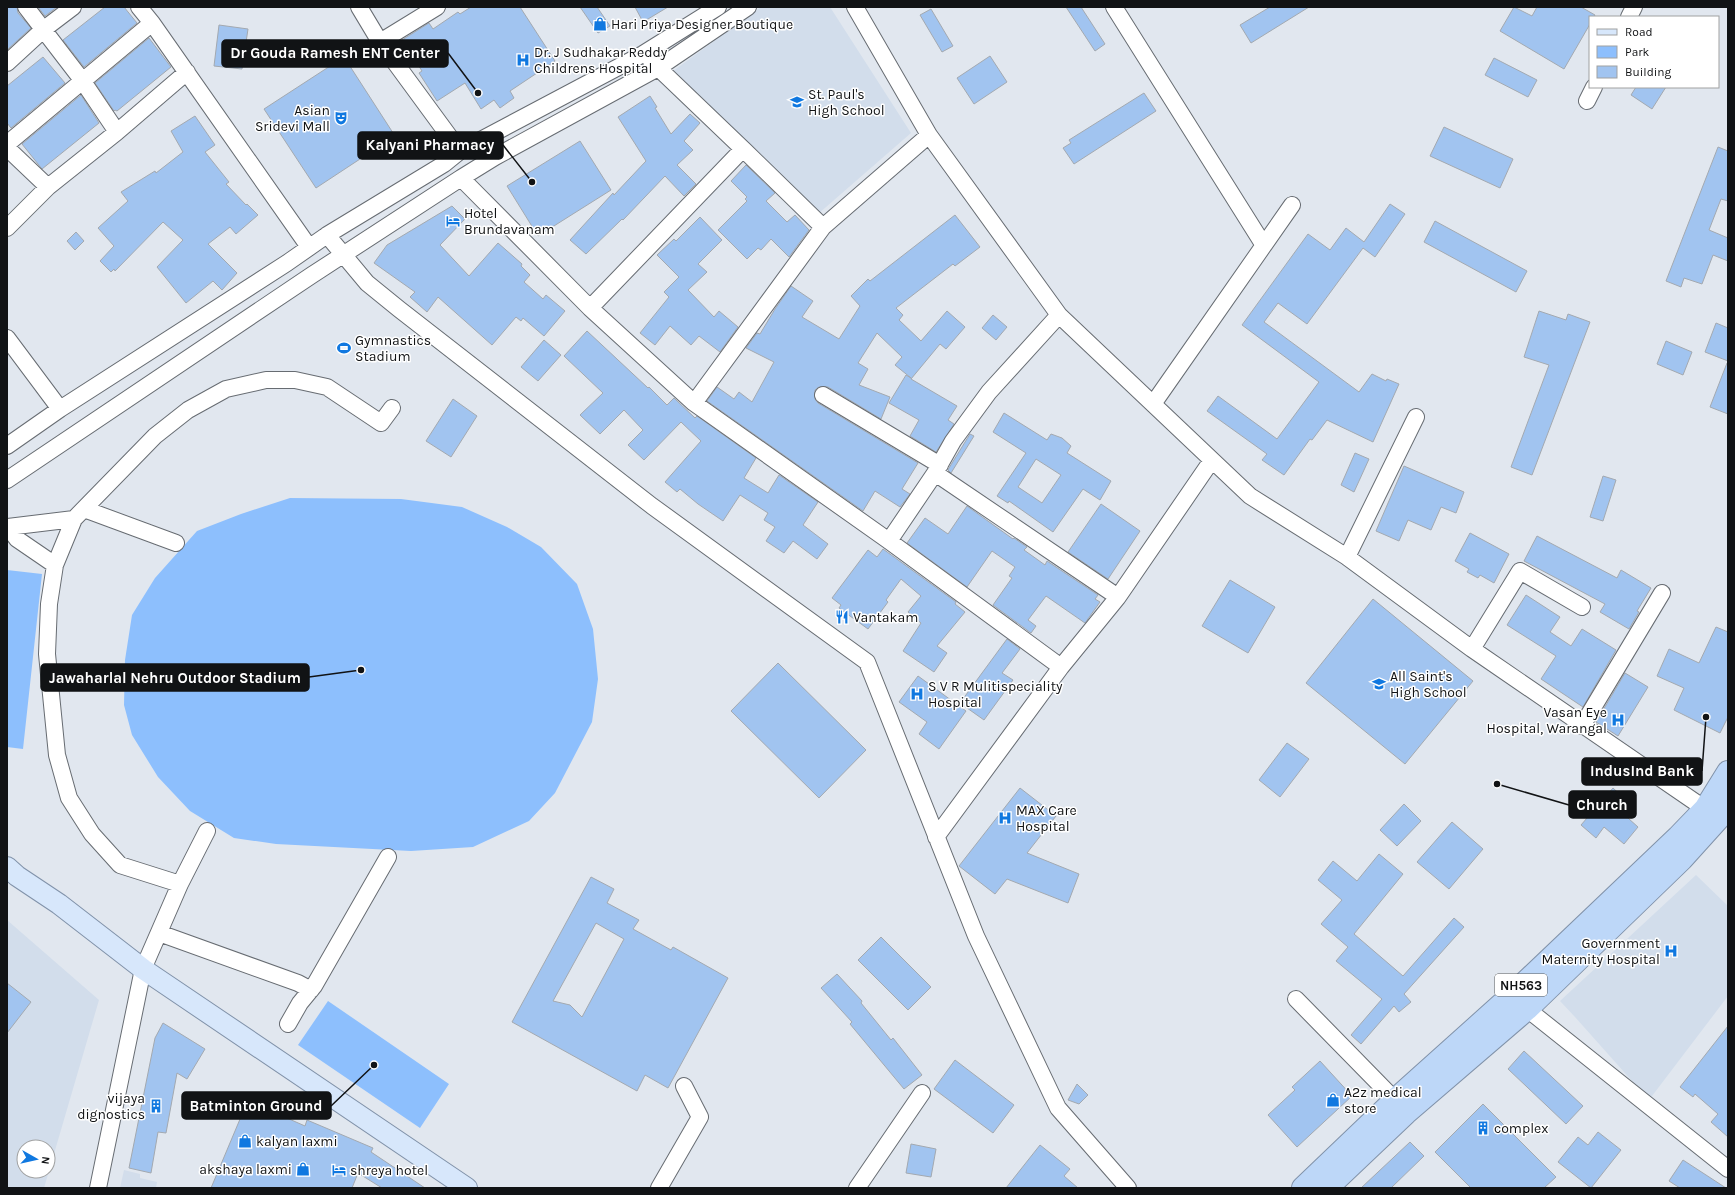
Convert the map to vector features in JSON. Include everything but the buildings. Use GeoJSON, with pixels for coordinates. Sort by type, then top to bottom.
{"type":"FeatureCollection","features":[{"type":"Feature","properties":{"kind":"highway","name":"NH563"},"geometry":{"type":"LineString","coordinates":[[1327,1188],[1406,1113],[1527,1009],[1682,859],[1720,814],[1728,772]]}},
{"type":"Feature","properties":{"kind":"highway","name":"NH563"},"geometry":{"type":"LineString","coordinates":[[1303,1188],[1395,1100],[1586,925],[1678,838],[1720,814]]}},
{"type":"Feature","properties":{"kind":"main road"},"geometry":{"type":"LineString","coordinates":[[10,872],[59,904],[143,969],[467,1188]]}},
{"type":"Feature","properties":{"kind":"street"},"geometry":{"type":"LineString","coordinates":[[26,7],[82,80],[117,132]]}},
{"type":"Feature","properties":{"kind":"street"},"geometry":{"type":"LineString","coordinates":[[7,63],[44,29],[73,7]]}},
{"type":"Feature","properties":{"kind":"street"},"geometry":{"type":"LineString","coordinates":[[139,7],[187,72],[309,247]]}},
{"type":"Feature","properties":{"kind":"street"},"geometry":{"type":"LineString","coordinates":[[359,7],[380,42],[460,151]]}},
{"type":"Feature","properties":{"kind":"street"},"geometry":{"type":"LineString","coordinates":[[380,42],[437,7]]}},
{"type":"Feature","properties":{"kind":"street"},"geometry":{"type":"LineString","coordinates":[[7,446],[60,409],[327,235],[444,164],[460,151],[643,54],[718,7]]}},
{"type":"Feature","properties":{"kind":"street"},"geometry":{"type":"LineString","coordinates":[[7,480],[461,178],[495,157],[658,68],[748,7]]}},
{"type":"Feature","properties":{"kind":"street"},"geometry":{"type":"LineString","coordinates":[[854,7],[929,135],[1059,315],[1250,496],[1347,558],[1472,650],[1582,726],[1720,814]]}},
{"type":"Feature","properties":{"kind":"street"},"geometry":{"type":"LineString","coordinates":[[1114,7],[1263,244]]}},
{"type":"Feature","properties":{"kind":"street"},"geometry":{"type":"LineString","coordinates":[[1630,16],[1634,7]]}},
{"type":"Feature","properties":{"kind":"street"},"geometry":{"type":"LineString","coordinates":[[7,144],[152,23]]}},
{"type":"Feature","properties":{"kind":"street"},"geometry":{"type":"LineString","coordinates":[[643,54],[823,227]]}},
{"type":"Feature","properties":{"kind":"street"},"geometry":{"type":"LineString","coordinates":[[7,228],[48,187],[117,132],[187,72]]}},
{"type":"Feature","properties":{"kind":"street"},"geometry":{"type":"LineString","coordinates":[[694,403],[823,227],[929,135]]}},
{"type":"Feature","properties":{"kind":"street"},"geometry":{"type":"LineString","coordinates":[[7,148],[48,187]]}},
{"type":"Feature","properties":{"kind":"street"},"geometry":{"type":"LineString","coordinates":[[590,308],[743,149]]}},
{"type":"Feature","properties":{"kind":"street"},"geometry":{"type":"LineString","coordinates":[[461,178],[590,308],[694,403],[889,541],[1061,667]]}},
{"type":"Feature","properties":{"kind":"street"},"geometry":{"type":"LineString","coordinates":[[1153,404],[1263,244],[1292,205]]}},
{"type":"Feature","properties":{"kind":"street"},"geometry":{"type":"LineString","coordinates":[[327,235],[367,283],[430,333],[652,506],[866,662],[976,936],[1058,1108],[1128,1188]]}},
{"type":"Feature","properties":{"kind":"street"},"geometry":{"type":"LineString","coordinates":[[889,541],[938,469],[953,440],[989,392],[1059,315]]}},
{"type":"Feature","properties":{"kind":"street"},"geometry":{"type":"LineString","coordinates":[[7,338],[60,409]]}},
{"type":"Feature","properties":{"kind":"street"},"geometry":{"type":"LineString","coordinates":[[180,884],[120,865],[92,834],[69,798],[57,755],[47,654],[49,604],[55,565],[79,514],[154,436],[188,410],[226,389],[266,380],[295,380],[327,387],[380,423],[392,408]]}},
{"type":"Feature","properties":{"kind":"street"},"geometry":{"type":"LineString","coordinates":[[823,395],[938,469],[1118,597]]}},
{"type":"Feature","properties":{"kind":"street"},"geometry":{"type":"LineString","coordinates":[[1347,558],[1416,417]]}},
{"type":"Feature","properties":{"kind":"street"},"geometry":{"type":"LineString","coordinates":[[936,837],[1061,667],[1118,597],[1212,460]]}},
{"type":"Feature","properties":{"kind":"street"},"geometry":{"type":"LineString","coordinates":[[55,565],[17,539],[7,527],[79,514],[176,543]]}},
{"type":"Feature","properties":{"kind":"street"},"geometry":{"type":"LineString","coordinates":[[1472,650],[1520,571],[1582,607]]}},
{"type":"Feature","properties":{"kind":"street"},"geometry":{"type":"LineString","coordinates":[[1582,726],[1662,592]]}},
{"type":"Feature","properties":{"kind":"street"},"geometry":{"type":"LineString","coordinates":[[98,1188],[143,969],[180,884],[207,831]]}},
{"type":"Feature","properties":{"kind":"street"},"geometry":{"type":"LineString","coordinates":[[288,1024],[310,990],[388,857]]}},
{"type":"Feature","properties":{"kind":"street"},"geometry":{"type":"LineString","coordinates":[[159,933],[298,984],[310,990]]}},
{"type":"Feature","properties":{"kind":"street"},"geometry":{"type":"LineString","coordinates":[[1296,999],[1395,1100]]}},
{"type":"Feature","properties":{"kind":"street"},"geometry":{"type":"LineString","coordinates":[[1527,1009],[1728,1168]]}},
{"type":"Feature","properties":{"kind":"street"},"geometry":{"type":"LineString","coordinates":[[659,1188],[700,1117],[684,1086]]}},
{"type":"Feature","properties":{"kind":"street"},"geometry":{"type":"LineString","coordinates":[[857,1188],[922,1093]]}},
{"type":"Feature","properties":{"kind":"shaded area","name":"St. Paul's High School"},"geometry":{"type":"Polygon","coordinates":[[[761,7],[830,7],[911,133],[818,214],[673,71],[761,7]]]}},
{"type":"Feature","properties":{"kind":"shaded area","name":"Government Maternity Hospital"},"geometry":{"type":"Polygon","coordinates":[[[1696,875],[1728,906],[1728,996],[1649,1100],[1560,1001],[1696,875]]]}},
{"type":"Feature","properties":{"kind":"shaded area"},"geometry":{"type":"Polygon","coordinates":[[[7,920],[99,1000],[56,1147],[56,1139],[16,1139],[16,1179],[47,1179],[44,1188],[7,1188],[7,920]]]}},
{"type":"Feature","properties":{"kind":"shaded area"},"geometry":{"type":"Polygon","coordinates":[[[124,1170],[140,1174],[140,1178],[157,1182],[156,1188],[120,1188],[124,1170]]]}},
{"type":"Feature","properties":{"kind":"green space"},"geometry":{"type":"Polygon","coordinates":[[[290,498],[401,499],[462,507],[507,527],[541,547],[577,584],[593,629],[598,679],[592,722],[555,793],[529,821],[473,847],[411,851],[276,844],[234,838],[190,811],[158,777],[132,735],[124,705],[125,660],[132,615],[155,578],[197,531],[241,514],[290,498]]]}},
{"type":"Feature","properties":{"kind":"green space"},"geometry":{"type":"Polygon","coordinates":[[[7,570],[42,574],[23,749],[7,747],[7,570]]]}},
{"type":"Feature","properties":{"kind":"green space"},"geometry":{"type":"Polygon","coordinates":[[[328,1001],[449,1084],[420,1128],[298,1045],[328,1001]]]}},
{"type":"Feature","properties":{"kind":"place","name":"Hari Priya Designer Boutique"},"geometry":{"type":"Point","coordinates":[600,24]}},
{"type":"Feature","properties":{"kind":"place","name":"Dr. J Sudhakar Reddy Childrens Hospital"},"geometry":{"type":"Point","coordinates":[523,60]}},
{"type":"Feature","properties":{"kind":"place","name":"Dr Gouda Ramesh ENT Center"},"geometry":{"type":"Point","coordinates":[478,93]}},
{"type":"Feature","properties":{"kind":"place","name":"St. Paul's High School"},"geometry":{"type":"Point","coordinates":[797,102]}},
{"type":"Feature","properties":{"kind":"place","name":"Asian Sridevi Mall"},"geometry":{"type":"Point","coordinates":[341,118]}},
{"type":"Feature","properties":{"kind":"place","name":"Kalyani Pharmacy"},"geometry":{"type":"Point","coordinates":[532,182]}},
{"type":"Feature","properties":{"kind":"place","name":"Hotel Brundavanam"},"geometry":{"type":"Point","coordinates":[453,221]}},
{"type":"Feature","properties":{"kind":"place","name":"Gymnastics Stadium"},"geometry":{"type":"Point","coordinates":[344,348]}},
{"type":"Feature","properties":{"kind":"place","name":"Vantakam"},"geometry":{"type":"Point","coordinates":[842,617]}},
{"type":"Feature","properties":{"kind":"place","name":"Jawaharlal Nehru Outdoor Stadium"},"geometry":{"type":"Point","coordinates":[361,670]}},
{"type":"Feature","properties":{"kind":"place","name":"All Saint's High School"},"geometry":{"type":"Point","coordinates":[1379,684]}},
{"type":"Feature","properties":{"kind":"place","name":"S V R Mulitispeciality Hospital"},"geometry":{"type":"Point","coordinates":[917,694]}},
{"type":"Feature","properties":{"kind":"place","name":"IndusInd Bank"},"geometry":{"type":"Point","coordinates":[1706,717]}},
{"type":"Feature","properties":{"kind":"place","name":"Vasan Eye Hospital, Warangal"},"geometry":{"type":"Point","coordinates":[1618,720]}},
{"type":"Feature","properties":{"kind":"place","name":"Church"},"geometry":{"type":"Point","coordinates":[1497,784]}},
{"type":"Feature","properties":{"kind":"place","name":"MAX Care Hospital"},"geometry":{"type":"Point","coordinates":[1005,818]}},
{"type":"Feature","properties":{"kind":"place","name":"Government Maternity Hospital"},"geometry":{"type":"Point","coordinates":[1671,951]}},
{"type":"Feature","properties":{"kind":"place","name":"Batminton Ground"},"geometry":{"type":"Point","coordinates":[374,1065]}},
{"type":"Feature","properties":{"kind":"place","name":"A2z medical store"},"geometry":{"type":"Point","coordinates":[1333,1100]}},
{"type":"Feature","properties":{"kind":"place","name":"vijaya dignostics"},"geometry":{"type":"Point","coordinates":[156,1106]}},
{"type":"Feature","properties":{"kind":"place","name":"complex"},"geometry":{"type":"Point","coordinates":[1483,1128]}},
{"type":"Feature","properties":{"kind":"place","name":"kalyan laxmi"},"geometry":{"type":"Point","coordinates":[245,1141]}},
{"type":"Feature","properties":{"kind":"place","name":"akshaya laxmi"},"geometry":{"type":"Point","coordinates":[303,1169]}},
{"type":"Feature","properties":{"kind":"place","name":"shreya hotel"},"geometry":{"type":"Point","coordinates":[339,1170]}}]}
